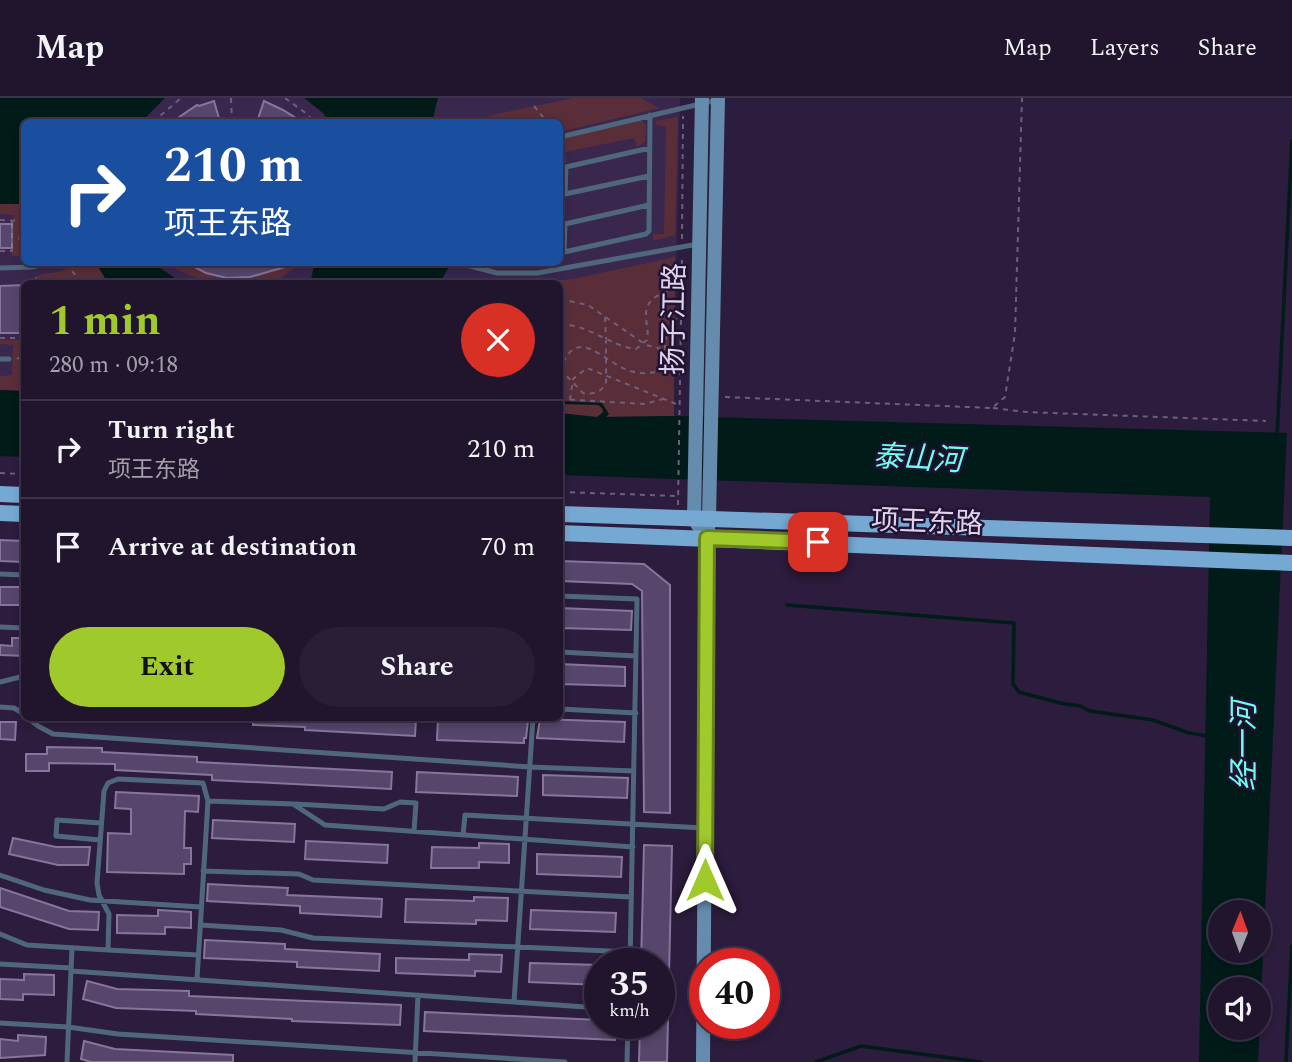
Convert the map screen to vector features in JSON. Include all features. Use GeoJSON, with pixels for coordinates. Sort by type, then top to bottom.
{"type":"FeatureCollection","features":[{"type":"Feature","properties":{"kind":"main road"},"geometry":{"type":"LineString","coordinates":[[0,494],[21,495]]}},
{"type":"Feature","properties":{"kind":"main road"},"geometry":{"type":"LineString","coordinates":[[0,513],[21,514]]}},
{"type":"Feature","properties":{"kind":"main road","name":"项王东路"},"geometry":{"type":"LineString","coordinates":[[563,514],[1292,538]]}},
{"type":"Feature","properties":{"kind":"main road","name":"项王东路"},"geometry":{"type":"LineString","coordinates":[[563,533],[1292,563]]}},
{"type":"Feature","properties":{"kind":"street","name":"扬子江路"},"geometry":{"type":"LineString","coordinates":[[702,519],[710,485],[718,99]]}},
{"type":"Feature","properties":{"kind":"street","name":"扬子江路"},"geometry":{"type":"LineString","coordinates":[[702,101],[695,485],[707,538],[703,1062]]}},
{"type":"Feature","properties":{"kind":"lane"},"geometry":{"type":"LineString","coordinates":[[563,135],[718,99]]}},
{"type":"Feature","properties":{"kind":"lane"},"geometry":{"type":"LineString","coordinates":[[649,205],[565,224],[565,251],[646,234],[649,231],[650,115]]}},
{"type":"Feature","properties":{"kind":"lane"},"geometry":{"type":"LineString","coordinates":[[649,148],[566,167],[563,195],[649,176]]}},
{"type":"Feature","properties":{"kind":"lane"},"geometry":{"type":"LineString","coordinates":[[465,266],[513,274],[544,272],[715,241]]}},
{"type":"Feature","properties":{"kind":"lane"},"geometry":{"type":"LineString","coordinates":[[0,268],[37,266]]}},
{"type":"Feature","properties":{"kind":"lane"},"geometry":{"type":"LineString","coordinates":[[544,266],[544,272]]}},
{"type":"Feature","properties":{"kind":"lane"},"geometry":{"type":"LineString","coordinates":[[0,359],[9,359]]}},
{"type":"Feature","properties":{"kind":"lane"},"geometry":{"type":"LineString","coordinates":[[0,575],[21,575]]}},
{"type":"Feature","properties":{"kind":"lane"},"geometry":{"type":"LineString","coordinates":[[563,596],[637,599],[630,948]]}},
{"type":"Feature","properties":{"kind":"lane"},"geometry":{"type":"LineString","coordinates":[[0,626],[21,628]]}},
{"type":"Feature","properties":{"kind":"lane"},"geometry":{"type":"LineString","coordinates":[[563,652],[636,656]]}},
{"type":"Feature","properties":{"kind":"lane"},"geometry":{"type":"LineString","coordinates":[[0,682],[21,677]]}},
{"type":"Feature","properties":{"kind":"lane"},"geometry":{"type":"LineString","coordinates":[[0,707],[14,708],[21,713]]}},
{"type":"Feature","properties":{"kind":"lane"},"geometry":{"type":"LineString","coordinates":[[563,709],[636,713]]}},
{"type":"Feature","properties":{"kind":"lane"},"geometry":{"type":"LineString","coordinates":[[32,721],[53,734],[530,767],[634,771]]}},
{"type":"Feature","properties":{"kind":"lane"},"geometry":{"type":"LineString","coordinates":[[514,1002],[533,721]]}},
{"type":"Feature","properties":{"kind":"lane"},"geometry":{"type":"LineString","coordinates":[[108,950],[108,914],[97,883],[104,791],[108,783],[118,779],[203,783],[208,801],[197,979]]}},
{"type":"Feature","properties":{"kind":"lane"},"geometry":{"type":"LineString","coordinates":[[208,801],[384,808],[400,802],[416,803],[414,831]]}},
{"type":"Feature","properties":{"kind":"lane"},"geometry":{"type":"LineString","coordinates":[[293,804],[325,825],[633,846]]}},
{"type":"Feature","properties":{"kind":"lane"},"geometry":{"type":"LineString","coordinates":[[463,835],[465,815],[706,828]]}},
{"type":"Feature","properties":{"kind":"lane"},"geometry":{"type":"LineString","coordinates":[[100,840],[56,836],[57,820],[102,823]]}},
{"type":"Feature","properties":{"kind":"lane"},"geometry":{"type":"LineString","coordinates":[[203,871],[299,874],[313,880],[631,897]]}},
{"type":"Feature","properties":{"kind":"lane"},"geometry":{"type":"LineString","coordinates":[[0,875],[44,890],[103,902],[201,907]]}},
{"type":"Feature","properties":{"kind":"lane"},"geometry":{"type":"LineString","coordinates":[[200,925],[281,930],[313,938],[584,951]]}},
{"type":"Feature","properties":{"kind":"lane"},"geometry":{"type":"LineString","coordinates":[[0,934],[27,945],[198,955]]}},
{"type":"Feature","properties":{"kind":"lane"},"geometry":{"type":"LineString","coordinates":[[67,1062],[72,948]]}},
{"type":"Feature","properties":{"kind":"lane"},"geometry":{"type":"LineString","coordinates":[[0,964],[584,1007]]}},
{"type":"Feature","properties":{"kind":"lane"},"geometry":{"type":"LineString","coordinates":[[415,1062],[418,995]]}},
{"type":"Feature","properties":{"kind":"lane"},"geometry":{"type":"LineString","coordinates":[[0,1023],[68,1027],[118,1034],[565,1062]]}},
{"type":"Feature","properties":{"kind":"lane"},"geometry":{"type":"LineString","coordinates":[[628,1039],[628,1062]]}},
{"type":"Feature","properties":{"kind":"path"},"geometry":{"type":"LineString","coordinates":[[156,119],[181,98]]}},
{"type":"Feature","properties":{"kind":"path"},"geometry":{"type":"LineString","coordinates":[[231,98],[232,119]]}},
{"type":"Feature","properties":{"kind":"path"},"geometry":{"type":"LineString","coordinates":[[285,98],[311,119]]}},
{"type":"Feature","properties":{"kind":"path"},"geometry":{"type":"LineString","coordinates":[[992,408],[1004,397],[1015,333],[1022,98]]}},
{"type":"Feature","properties":{"kind":"path"},"geometry":{"type":"LineString","coordinates":[[534,106],[545,119]]}},
{"type":"Feature","properties":{"kind":"path"},"geometry":{"type":"LineString","coordinates":[[678,485],[683,107]]}},
{"type":"Feature","properties":{"kind":"path"},"geometry":{"type":"LineString","coordinates":[[0,220],[21,219]]}},
{"type":"Feature","properties":{"kind":"path"},"geometry":{"type":"LineString","coordinates":[[0,251],[12,251],[12,220]]}},
{"type":"Feature","properties":{"kind":"path"},"geometry":{"type":"LineString","coordinates":[[21,228],[21,242]]}},
{"type":"Feature","properties":{"kind":"path"},"geometry":{"type":"LineString","coordinates":[[12,237],[19,237]]}},
{"type":"Feature","properties":{"kind":"path"},"geometry":{"type":"LineString","coordinates":[[67,266],[80,280]]}},
{"type":"Feature","properties":{"kind":"path"},"geometry":{"type":"LineString","coordinates":[[563,326],[575,324],[619,346],[636,349],[644,344],[649,335],[646,314],[649,303],[664,292],[681,289]]}},
{"type":"Feature","properties":{"kind":"path"},"geometry":{"type":"LineString","coordinates":[[563,300],[588,305],[644,344],[680,354]]}},
{"type":"Feature","properties":{"kind":"path"},"geometry":{"type":"LineString","coordinates":[[563,364],[568,354],[579,347],[595,350],[632,372],[661,371],[668,362],[666,333],[681,315]]}},
{"type":"Feature","properties":{"kind":"path"},"geometry":{"type":"LineString","coordinates":[[563,373],[583,393],[593,394],[606,383],[605,316]]}},
{"type":"Feature","properties":{"kind":"path"},"geometry":{"type":"LineString","coordinates":[[0,338],[21,338]]}},
{"type":"Feature","properties":{"kind":"path"},"geometry":{"type":"LineString","coordinates":[[570,400],[573,379],[587,368],[680,405]]}},
{"type":"Feature","properties":{"kind":"path"},"geometry":{"type":"LineString","coordinates":[[712,397],[1266,421]]}},
{"type":"Feature","properties":{"kind":"path"},"geometry":{"type":"LineString","coordinates":[[563,399],[645,404],[663,399]]}},
{"type":"Feature","properties":{"kind":"path"},"geometry":{"type":"LineString","coordinates":[[0,473],[21,474]]}},
{"type":"Feature","properties":{"kind":"path"},"geometry":{"type":"LineString","coordinates":[[563,492],[678,496]]}},
{"type":"Feature","properties":{"kind":"shaded area"},"geometry":{"type":"Polygon","coordinates":[[[0,98],[680,98],[673,416],[591,417],[563,413],[563,280],[21,280],[21,391],[0,390],[0,98]]]}},
{"type":"Feature","properties":{"kind":"shaded area"},"geometry":{"type":"Polygon","coordinates":[[[573,98],[641,98],[659,108],[563,131],[563,119],[488,119],[488,116],[573,98]]]}},
{"type":"Feature","properties":{"kind":"shaded area"},"geometry":{"type":"Polygon","coordinates":[[[678,117],[675,235],[653,241],[653,234],[664,234],[666,126],[656,125],[655,121],[678,117]]]}},
{"type":"Feature","properties":{"kind":"shaded area"},"geometry":{"type":"Polygon","coordinates":[[[639,121],[643,121],[646,126],[645,142],[637,147],[634,138],[565,152],[567,161],[563,166],[563,140],[639,121]]]}},
{"type":"Feature","properties":{"kind":"shaded area"},"geometry":{"type":"Polygon","coordinates":[[[0,204],[21,204],[21,256],[12,256],[13,215],[0,214],[0,204]]]}},
{"type":"Feature","properties":{"kind":"shaded area"},"geometry":{"type":"Polygon","coordinates":[[[675,257],[674,416],[591,417],[563,413],[563,280],[675,257]]]}},
{"type":"Feature","properties":{"kind":"shaded area"},"geometry":{"type":"Polygon","coordinates":[[[75,266],[98,266],[106,280],[38,280],[38,275],[75,266]]]}},
{"type":"Feature","properties":{"kind":"shaded area"},"geometry":{"type":"Polygon","coordinates":[[[172,266],[189,266],[219,277],[237,278],[257,275],[283,266],[298,266],[276,280],[202,280],[172,266]]]}},
{"type":"Feature","properties":{"kind":"shaded area"},"geometry":{"type":"Polygon","coordinates":[[[0,340],[21,340],[21,391],[0,390],[0,376],[12,375],[13,345],[0,344],[0,340]]]}},
{"type":"Feature","properties":{"kind":"water"},"geometry":{"type":"Polygon","coordinates":[[[0,98],[165,98],[144,119],[21,119],[21,204],[0,204],[0,98]]]}},
{"type":"Feature","properties":{"kind":"water"},"geometry":{"type":"Polygon","coordinates":[[[304,98],[438,98],[433,119],[328,119],[304,98]]]}},
{"type":"Feature","properties":{"kind":"water"},"geometry":{"type":"Polygon","coordinates":[[[98,266],[157,266],[178,280],[106,280],[98,266]]]}},
{"type":"Feature","properties":{"kind":"water"},"geometry":{"type":"Polygon","coordinates":[[[314,266],[449,266],[442,280],[311,280],[314,266]]]}},
{"type":"Feature","properties":{"kind":"water"},"geometry":{"type":"Polygon","coordinates":[[[0,390],[21,391],[21,457],[0,456],[0,390]]]}},
{"type":"Feature","properties":{"kind":"water","name":"泰山河"},"geometry":{"type":"Polygon","coordinates":[[[563,401],[602,403],[609,414],[606,417],[674,416],[1287,433],[1265,900],[1208,900],[1208,963],[1263,963],[1262,977],[1208,977],[1208,1040],[1259,1040],[1258,1062],[1199,1062],[1210,497],[563,475],[563,413],[597,417],[603,412],[598,405],[563,404],[563,401]]]}},
{"type":"Feature","properties":{"kind":"building"},"geometry":{"type":"Polygon","coordinates":[[[214,101],[219,119],[176,119],[197,105],[214,101]]]}},
{"type":"Feature","properties":{"kind":"building"},"geometry":{"type":"Polygon","coordinates":[[[264,101],[297,119],[258,119],[264,101]]]}},
{"type":"Feature","properties":{"kind":"building"},"geometry":{"type":"Polygon","coordinates":[[[0,224],[12,224],[12,248],[0,248],[0,224]]]}},
{"type":"Feature","properties":{"kind":"building"},"geometry":{"type":"Polygon","coordinates":[[[193,266],[288,266],[250,277],[227,278],[206,273],[193,266]]]}},
{"type":"Feature","properties":{"kind":"building"},"geometry":{"type":"Polygon","coordinates":[[[21,285],[21,333],[0,333],[0,286],[21,285]]]}},
{"type":"Feature","properties":{"kind":"building"},"geometry":{"type":"Polygon","coordinates":[[[0,540],[21,541],[21,562],[0,561],[0,540]]]}},
{"type":"Feature","properties":{"kind":"building"},"geometry":{"type":"Polygon","coordinates":[[[563,561],[644,564],[670,585],[670,813],[644,812],[642,591],[632,584],[563,581],[563,561]]]}},
{"type":"Feature","properties":{"kind":"building"},"geometry":{"type":"Polygon","coordinates":[[[0,587],[21,587],[21,605],[0,605],[0,587]]]}},
{"type":"Feature","properties":{"kind":"building"},"geometry":{"type":"Polygon","coordinates":[[[563,608],[632,611],[631,630],[563,628],[563,608]]]}},
{"type":"Feature","properties":{"kind":"building"},"geometry":{"type":"Polygon","coordinates":[[[12,638],[21,638],[21,656],[0,655],[0,645],[12,646],[12,638]]]}},
{"type":"Feature","properties":{"kind":"building"},"geometry":{"type":"Polygon","coordinates":[[[563,664],[625,667],[625,686],[563,684],[563,664]]]}},
{"type":"Feature","properties":{"kind":"building"},"geometry":{"type":"Polygon","coordinates":[[[253,721],[416,721],[415,736],[253,725],[253,721]]]}},
{"type":"Feature","properties":{"kind":"building"},"geometry":{"type":"Polygon","coordinates":[[[438,721],[528,721],[524,743],[437,740],[438,721]]]}},
{"type":"Feature","properties":{"kind":"building"},"geometry":{"type":"Polygon","coordinates":[[[540,721],[625,722],[624,742],[537,738],[540,721]]]}},
{"type":"Feature","properties":{"kind":"building"},"geometry":{"type":"Polygon","coordinates":[[[0,722],[16,722],[15,740],[0,739],[0,722]]]}},
{"type":"Feature","properties":{"kind":"building"},"geometry":{"type":"Polygon","coordinates":[[[47,747],[102,748],[102,752],[197,757],[197,762],[392,772],[391,789],[212,780],[212,775],[115,770],[115,764],[49,763],[49,771],[26,771],[26,754],[47,754],[47,747]]]}},
{"type":"Feature","properties":{"kind":"building"},"geometry":{"type":"Polygon","coordinates":[[[417,772],[518,777],[517,796],[416,792],[417,772]]]}},
{"type":"Feature","properties":{"kind":"building"},"geometry":{"type":"Polygon","coordinates":[[[543,775],[628,778],[627,798],[543,795],[543,775]]]}},
{"type":"Feature","properties":{"kind":"building"},"geometry":{"type":"Polygon","coordinates":[[[116,792],[199,796],[198,812],[185,811],[184,848],[191,848],[191,864],[184,864],[184,874],[107,872],[108,833],[131,834],[131,809],[115,808],[116,792]]]}},
{"type":"Feature","properties":{"kind":"building"},"geometry":{"type":"Polygon","coordinates":[[[213,820],[295,824],[294,842],[212,838],[213,820]]]}},
{"type":"Feature","properties":{"kind":"building"},"geometry":{"type":"Polygon","coordinates":[[[13,838],[56,847],[90,847],[88,865],[58,865],[9,854],[13,838]]]}},
{"type":"Feature","properties":{"kind":"building"},"geometry":{"type":"Polygon","coordinates":[[[306,841],[388,845],[387,863],[305,859],[306,841]]]}},
{"type":"Feature","properties":{"kind":"building"},"geometry":{"type":"Polygon","coordinates":[[[479,843],[509,844],[509,863],[479,862],[479,868],[431,868],[432,847],[479,848],[479,843]]]}},
{"type":"Feature","properties":{"kind":"building"},"geometry":{"type":"Polygon","coordinates":[[[644,845],[672,846],[670,948],[641,948],[644,845]]]}},
{"type":"Feature","properties":{"kind":"building"},"geometry":{"type":"Polygon","coordinates":[[[537,854],[622,857],[621,877],[537,874],[537,854]]]}},
{"type":"Feature","properties":{"kind":"building"},"geometry":{"type":"Polygon","coordinates":[[[208,884],[288,888],[287,895],[382,899],[381,917],[300,913],[300,906],[207,901],[208,884]]]}},
{"type":"Feature","properties":{"kind":"building"},"geometry":{"type":"Polygon","coordinates":[[[0,888],[69,911],[99,912],[98,930],[69,929],[0,907],[0,888]]]}},
{"type":"Feature","properties":{"kind":"building"},"geometry":{"type":"Polygon","coordinates":[[[474,897],[508,898],[507,921],[476,920],[476,924],[405,922],[406,899],[474,901],[474,897]]]}},
{"type":"Feature","properties":{"kind":"building"},"geometry":{"type":"Polygon","coordinates":[[[158,910],[191,912],[191,928],[165,927],[165,934],[117,933],[117,915],[158,916],[158,910]]]}},
{"type":"Feature","properties":{"kind":"building"},"geometry":{"type":"Polygon","coordinates":[[[531,910],[616,913],[615,932],[530,929],[531,910]]]}},
{"type":"Feature","properties":{"kind":"building"},"geometry":{"type":"Polygon","coordinates":[[[205,940],[285,944],[285,949],[380,954],[379,971],[297,967],[297,962],[204,958],[205,940]]]}},
{"type":"Feature","properties":{"kind":"building"},"geometry":{"type":"Polygon","coordinates":[[[469,954],[502,955],[501,972],[475,971],[475,976],[396,973],[396,958],[469,960],[469,954]]]}},
{"type":"Feature","properties":{"kind":"building"},"geometry":{"type":"Polygon","coordinates":[[[530,963],[584,965],[584,984],[529,982],[530,963]]]}},
{"type":"Feature","properties":{"kind":"building"},"geometry":{"type":"Polygon","coordinates":[[[24,974],[54,975],[54,995],[23,994],[23,1000],[0,999],[0,979],[24,980],[24,974]]]}},
{"type":"Feature","properties":{"kind":"building"},"geometry":{"type":"Polygon","coordinates":[[[87,981],[117,989],[189,991],[189,996],[401,1005],[400,1025],[292,1021],[196,1014],[196,1011],[116,1008],[83,999],[87,981]]]}},
{"type":"Feature","properties":{"kind":"building"},"geometry":{"type":"Polygon","coordinates":[[[425,1012],[584,1019],[584,1039],[424,1031],[425,1012]]]}},
{"type":"Feature","properties":{"kind":"building"},"geometry":{"type":"Polygon","coordinates":[[[18,1035],[46,1037],[45,1055],[0,1058],[0,1039],[18,1041],[18,1035]]]}},
{"type":"Feature","properties":{"kind":"building"},"geometry":{"type":"Polygon","coordinates":[[[640,1039],[668,1039],[667,1062],[639,1062],[640,1039]]]}},
{"type":"Feature","properties":{"kind":"building"},"geometry":{"type":"Polygon","coordinates":[[[84,1041],[115,1049],[233,1055],[233,1062],[91,1062],[81,1059],[84,1041]]]}},
{"type":"Feature","properties":{"kind":"waterway"},"geometry":{"type":"LineString","coordinates":[[1277,437],[1292,141]]}},
{"type":"Feature","properties":{"kind":"waterway"},"geometry":{"type":"LineString","coordinates":[[787,605],[1014,623],[1013,684],[1019,692],[1080,706],[1090,711],[1153,720],[1189,733],[1208,736]]}},
{"type":"Feature","properties":{"kind":"waterway","name":"经一河"},"geometry":{"type":"LineString","coordinates":[[1286,1062],[1292,946]]}},
{"type":"Feature","properties":{"kind":"waterway"},"geometry":{"type":"LineString","coordinates":[[816,1062],[861,1046],[981,1062]]}},
{"type":"Feature","properties":{"kind":"route"},"geometry":{"type":"LineString","coordinates":[[705,880],[707,538],[818,542]]}}]}
